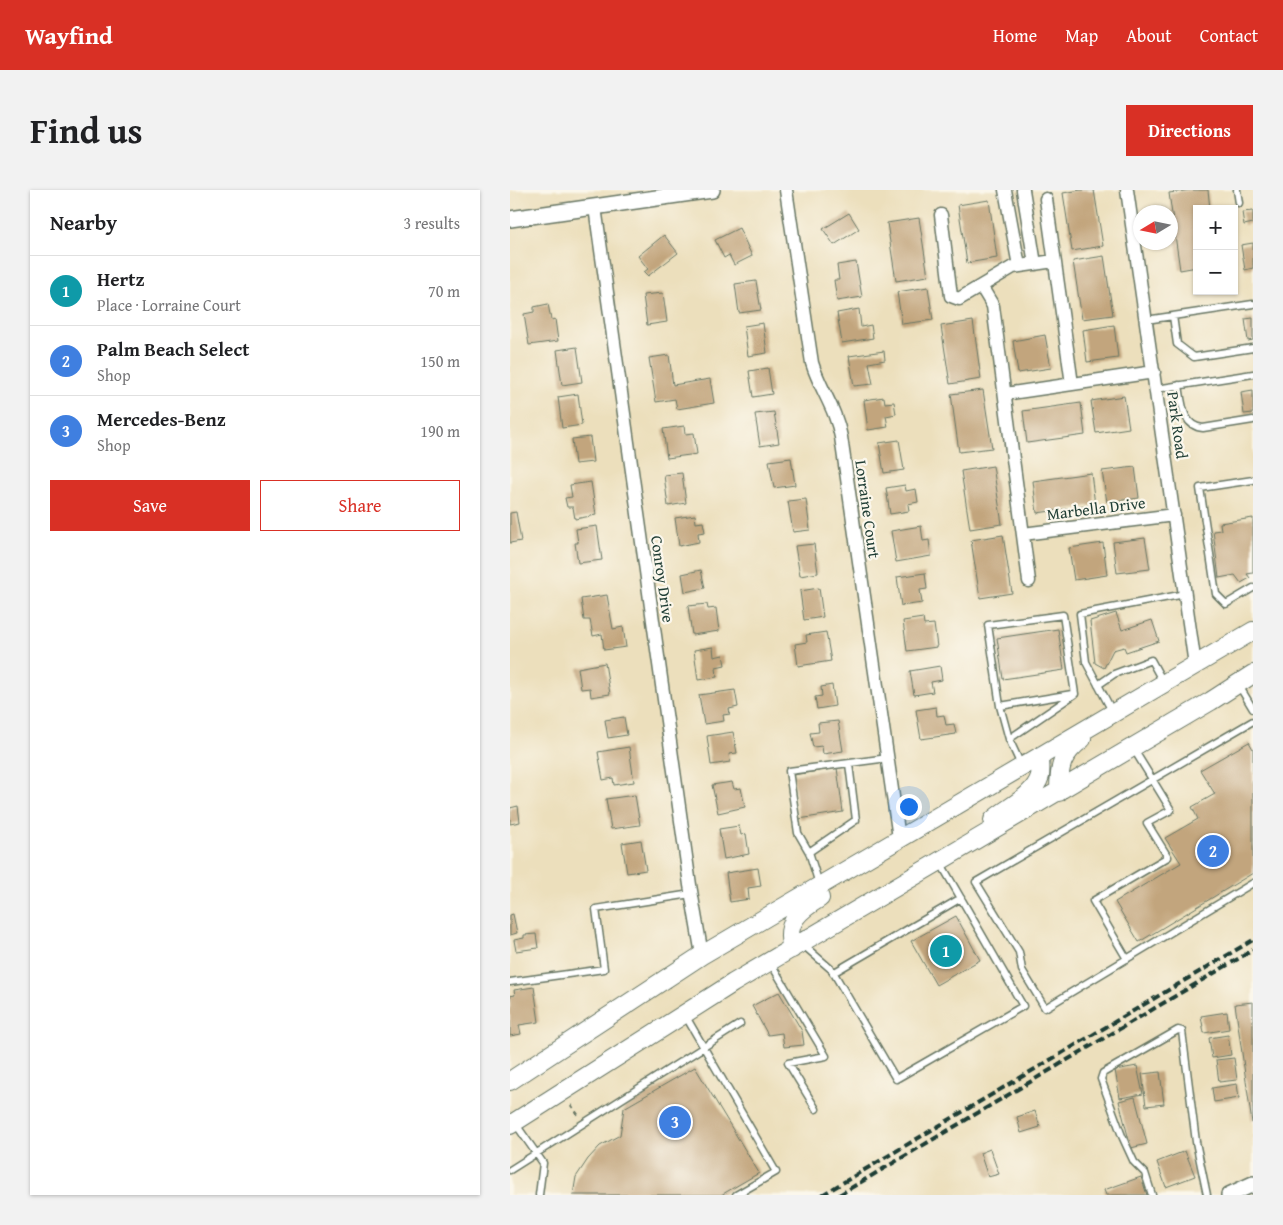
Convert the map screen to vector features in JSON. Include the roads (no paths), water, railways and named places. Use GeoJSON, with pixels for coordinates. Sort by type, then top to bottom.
{"type":"FeatureCollection","features":[{"type":"Feature","properties":{"kind":"main road"},"geometry":{"type":"LineString","coordinates":[[510,1081],[702,955],[1253,630]]}},
{"type":"Feature","properties":{"kind":"main road"},"geometry":{"type":"LineString","coordinates":[[512,1124],[684,1014],[1133,748],[1253,674]]}},
{"type":"Feature","properties":{"kind":"main road"},"geometry":{"type":"LineString","coordinates":[[1059,792],[1059,774],[1067,752],[1133,702]]}},
{"type":"Feature","properties":{"kind":"main road"},"geometry":{"type":"LineString","coordinates":[[966,847],[999,814],[1025,796],[1034,786],[1040,777],[1040,756]]}},
{"type":"Feature","properties":{"kind":"main road"},"geometry":{"type":"LineString","coordinates":[[796,946],[790,943],[792,923],[802,909],[884,861],[891,855],[907,833]]}},
{"type":"Feature","properties":{"kind":"street"},"geometry":{"type":"LineString","coordinates":[[510,219],[712,190]]}},
{"type":"Feature","properties":{"kind":"street","name":"Lorraine Court"},"geometry":{"type":"LineString","coordinates":[[786,190],[812,363],[820,385],[835,415],[841,437],[888,758],[907,833]]}},
{"type":"Feature","properties":{"kind":"street"},"geometry":{"type":"LineString","coordinates":[[1005,190],[1019,266]]}},
{"type":"Feature","properties":{"kind":"street"},"geometry":{"type":"LineString","coordinates":[[1023,190],[1035,264]]}},
{"type":"Feature","properties":{"kind":"street","name":"Park Road"},"geometry":{"type":"LineString","coordinates":[[1127,190],[1194,665]]}},
{"type":"Feature","properties":{"kind":"street"},"geometry":{"type":"LineString","coordinates":[[1046,199],[1072,384]]}},
{"type":"Feature","properties":{"kind":"street","name":"Conroy Drive"},"geometry":{"type":"LineString","coordinates":[[595,207],[691,894],[702,955]]}},
{"type":"Feature","properties":{"kind":"street"},"geometry":{"type":"LineString","coordinates":[[941,215],[951,296],[959,299],[1013,268],[1054,261]]}},
{"type":"Feature","properties":{"kind":"street"},"geometry":{"type":"LineString","coordinates":[[981,286],[993,306],[1029,581]]}},
{"type":"Feature","properties":{"kind":"street"},"geometry":{"type":"LineString","coordinates":[[1005,394],[1154,372]]}},
{"type":"Feature","properties":{"kind":"street","name":"Marbella Drive"},"geometry":{"type":"LineString","coordinates":[[1023,534],[1174,515]]}},
{"type":"Feature","properties":{"kind":"street"},"geometry":{"type":"LineString","coordinates":[[1229,1195],[1253,1184]]}},
{"type":"Feature","properties":{"kind":"lane"},"geometry":{"type":"LineString","coordinates":[[1237,190],[1239,203]]}},
{"type":"Feature","properties":{"kind":"lane"},"geometry":{"type":"LineString","coordinates":[[1146,320],[1253,304]]}},
{"type":"Feature","properties":{"kind":"lane"},"geometry":{"type":"LineString","coordinates":[[1173,316],[1177,344],[1194,357],[1253,348]]}},
{"type":"Feature","properties":{"kind":"lane"},"geometry":{"type":"LineString","coordinates":[[1156,389],[1253,374]]}},
{"type":"Feature","properties":{"kind":"lane"},"geometry":{"type":"LineString","coordinates":[[1179,385],[1182,407],[1186,418],[1196,427],[1203,428],[1253,420]]}},
{"type":"Feature","properties":{"kind":"lane"},"geometry":{"type":"LineString","coordinates":[[1253,480],[1200,488],[1216,594],[1226,604],[1253,588]]}},
{"type":"Feature","properties":{"kind":"lane"},"geometry":{"type":"LineString","coordinates":[[1113,713],[1086,662],[1080,614],[1185,594]]}},
{"type":"Feature","properties":{"kind":"lane"},"geometry":{"type":"LineString","coordinates":[[1021,766],[1009,740],[1000,706],[988,625],[1063,614],[1075,693]]}},
{"type":"Feature","properties":{"kind":"lane"},"geometry":{"type":"LineString","coordinates":[[1098,685],[1114,674],[1151,660],[1164,683]]}},
{"type":"Feature","properties":{"kind":"lane"},"geometry":{"type":"LineString","coordinates":[[1238,684],[1253,709]]}},
{"type":"Feature","properties":{"kind":"lane"},"geometry":{"type":"LineString","coordinates":[[1000,706],[1075,693]]}},
{"type":"Feature","properties":{"kind":"lane"},"geometry":{"type":"LineString","coordinates":[[1009,740],[1075,693]]}},
{"type":"Feature","properties":{"kind":"lane"},"geometry":{"type":"LineString","coordinates":[[1253,721],[976,882],[1019,952],[1022,970],[1045,1008],[1253,883]]}},
{"type":"Feature","properties":{"kind":"lane"},"geometry":{"type":"LineString","coordinates":[[1127,959],[1093,901],[1168,857],[1147,823],[1171,810],[1133,748]]}},
{"type":"Feature","properties":{"kind":"lane"},"geometry":{"type":"LineString","coordinates":[[819,886],[809,852],[798,833],[789,771],[888,758]]}},
{"type":"Feature","properties":{"kind":"lane"},"geometry":{"type":"LineString","coordinates":[[809,852],[856,820],[849,764]]}},
{"type":"Feature","properties":{"kind":"lane"},"geometry":{"type":"LineString","coordinates":[[796,946],[833,972],[896,1078],[1023,1006],[940,862]]}},
{"type":"Feature","properties":{"kind":"lane"},"geometry":{"type":"LineString","coordinates":[[510,982],[604,969],[596,909],[691,894]]}},
{"type":"Feature","properties":{"kind":"lane"},"geometry":{"type":"LineString","coordinates":[[833,972],[961,898]]}},
{"type":"Feature","properties":{"kind":"lane"},"geometry":{"type":"LineString","coordinates":[[770,962],[826,1056],[788,1063],[816,1109]]}},
{"type":"Feature","properties":{"kind":"lane"},"geometry":{"type":"LineString","coordinates":[[684,1014],[776,1172],[736,1195]]}},
{"type":"Feature","properties":{"kind":"lane"},"geometry":{"type":"LineString","coordinates":[[510,1170],[740,1024]]}},
{"type":"Feature","properties":{"kind":"lane"},"geometry":{"type":"LineString","coordinates":[[1152,1195],[1145,1173],[1134,1162],[1122,1136],[1101,1079],[1102,1073],[1178,1030],[1182,1031],[1196,1142],[1207,1195]]}},
{"type":"Feature","properties":{"kind":"lane"},"geometry":{"type":"LineString","coordinates":[[512,1124],[543,1163],[539,1195]]}},
{"type":"Feature","properties":{"kind":"railway"},"geometry":{"type":"LineString","coordinates":[[822,1195],[1253,940]]}},
{"type":"Feature","properties":{"kind":"railway"},"geometry":{"type":"LineString","coordinates":[[839,1195],[1253,950]]}},
{"type":"Feature","properties":{"kind":"place","name":"Palm Beach Select"},"geometry":{"type":"Point","coordinates":[1213,851]}},
{"type":"Feature","properties":{"kind":"place","name":"Hertz"},"geometry":{"type":"Point","coordinates":[946,951]}},
{"type":"Feature","properties":{"kind":"place","name":"Mercedes-Benz"},"geometry":{"type":"Point","coordinates":[675,1122]}}]}
